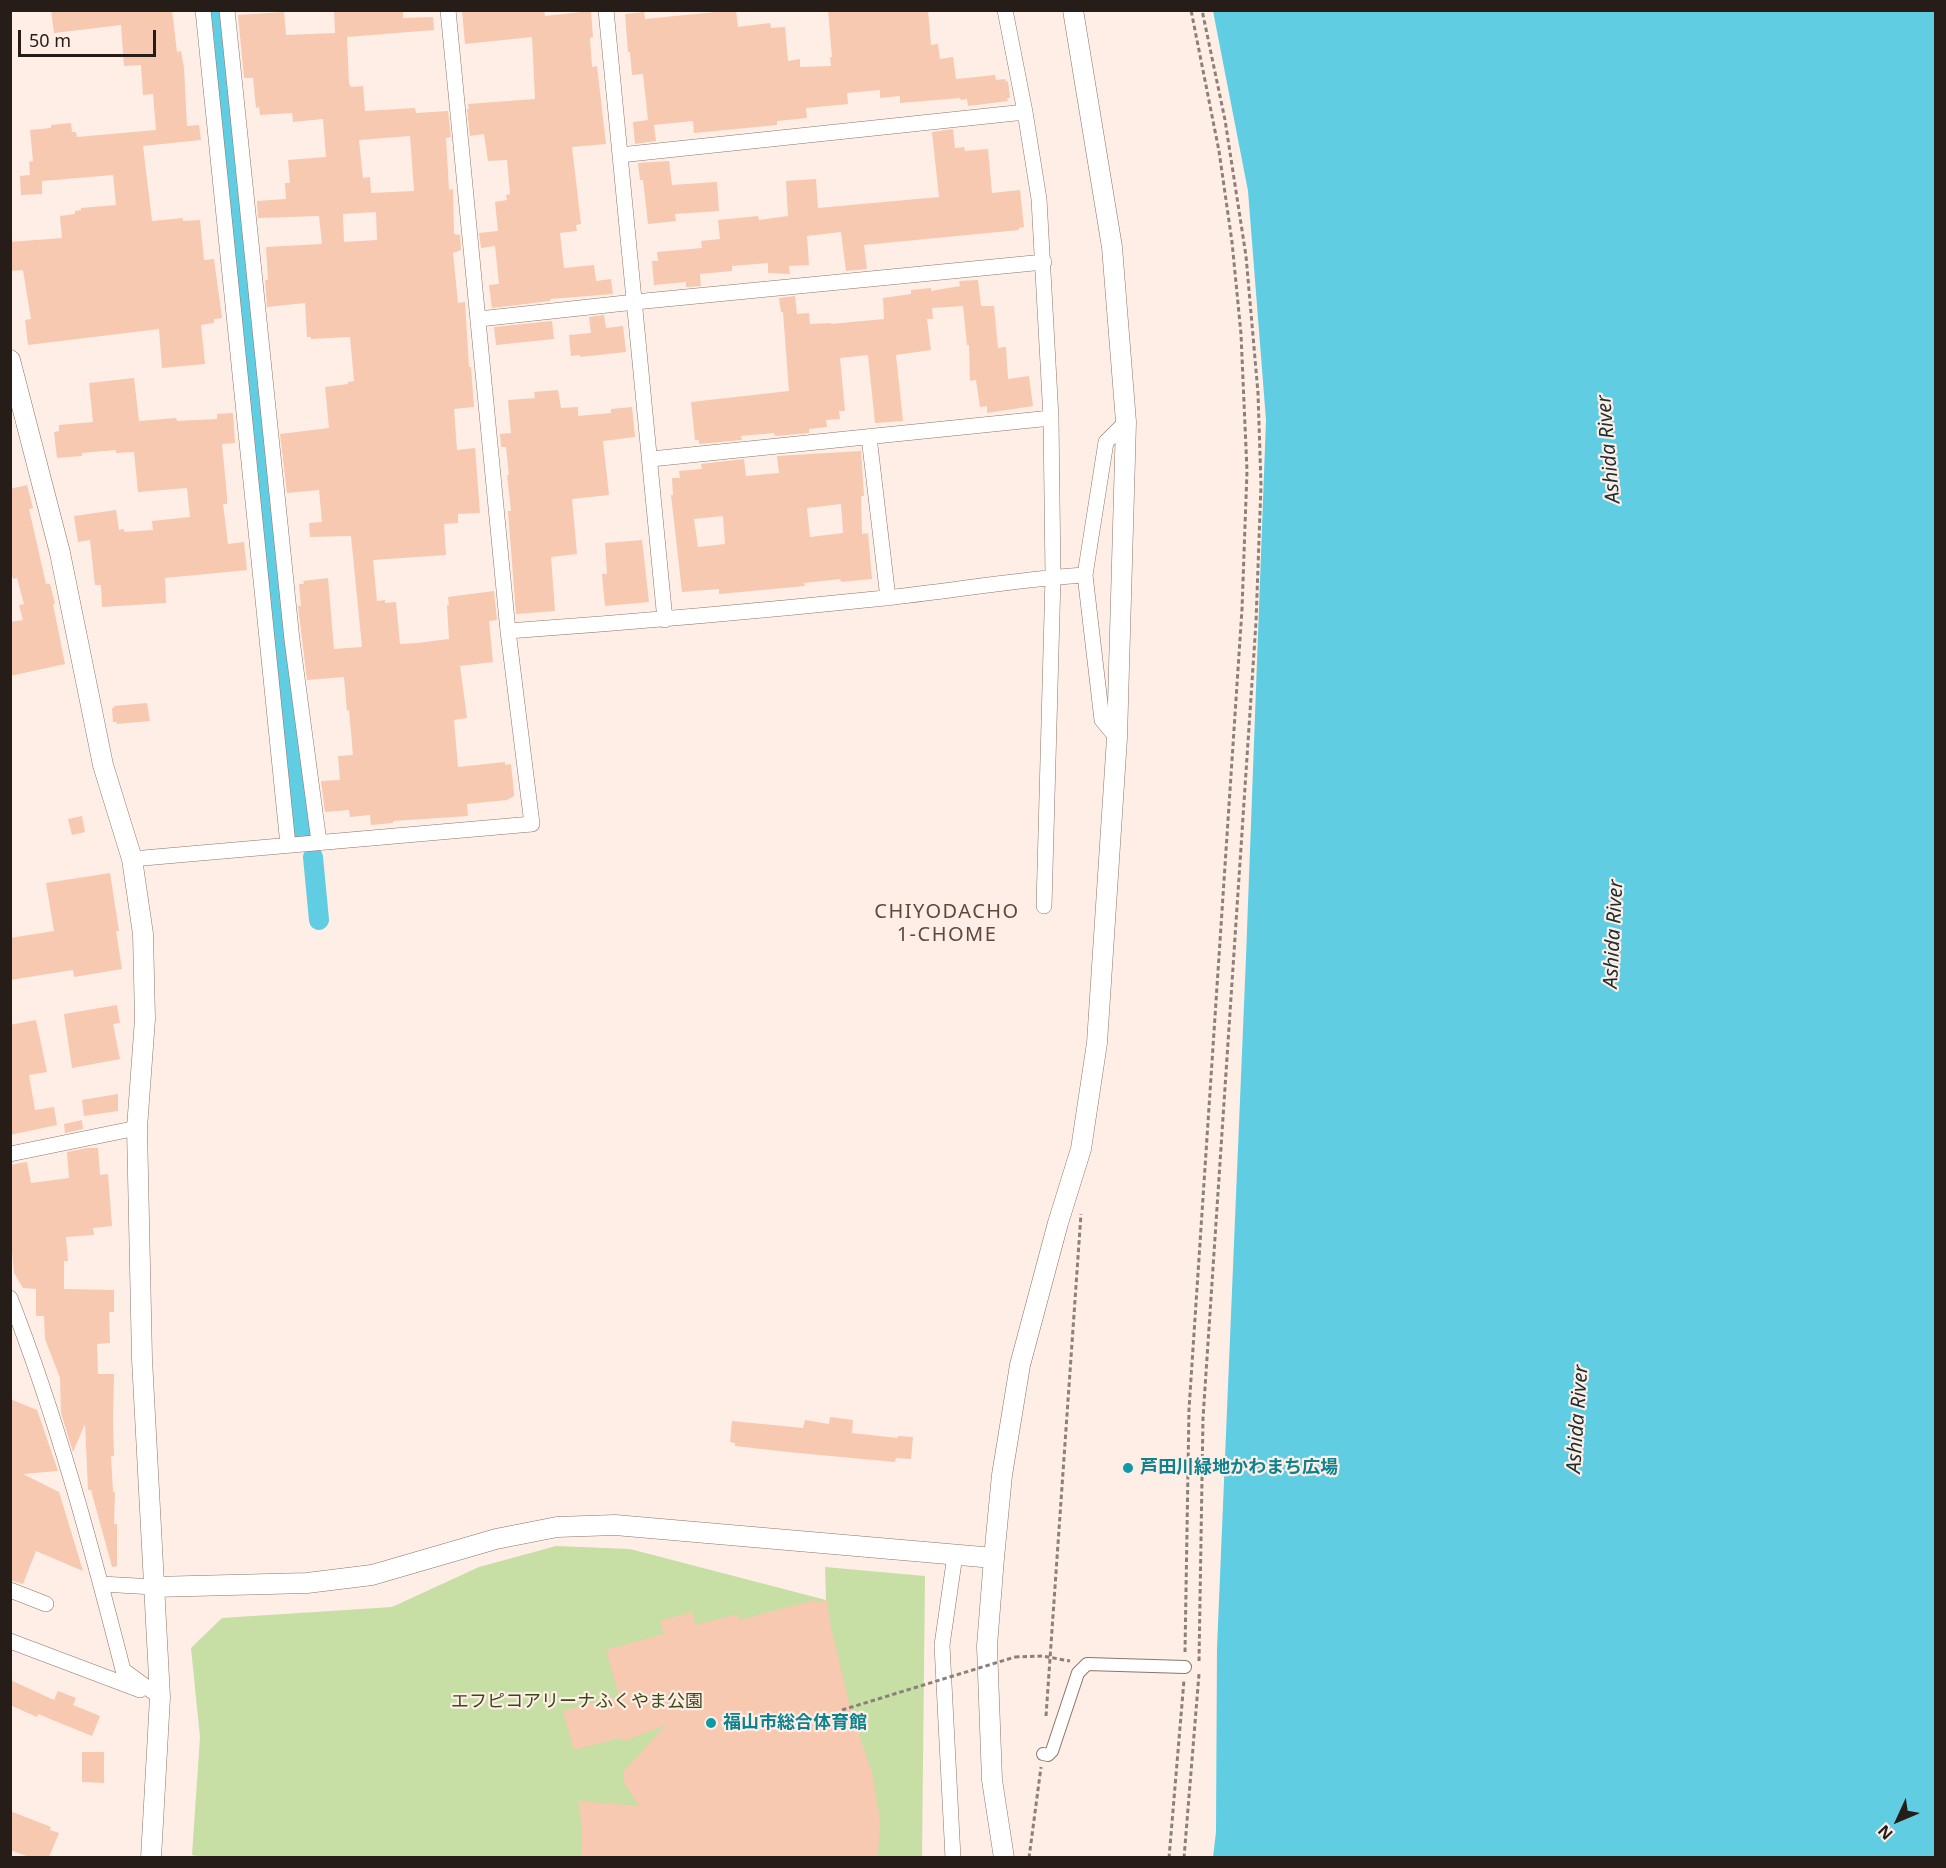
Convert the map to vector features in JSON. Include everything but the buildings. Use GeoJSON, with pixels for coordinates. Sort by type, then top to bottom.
{"type":"FeatureCollection","features":[{"type":"Feature","properties":{"kind":"street"},"geometry":{"type":"LineString","coordinates":[[203,10],[288,845]]}},
{"type":"Feature","properties":{"kind":"street"},"geometry":{"type":"LineString","coordinates":[[227,10],[292,640],[319,842]]}},
{"type":"Feature","properties":{"kind":"street"},"geometry":{"type":"LineString","coordinates":[[132,859],[532,824],[508,631],[448,10]]}},
{"type":"Feature","properties":{"kind":"street"},"geometry":{"type":"LineString","coordinates":[[606,10],[665,620]]}},
{"type":"Feature","properties":{"kind":"street"},"geometry":{"type":"LineString","coordinates":[[1005,10],[1039,199],[1051,418],[1053,577],[1044,906]]}},
{"type":"Feature","properties":{"kind":"street"},"geometry":{"type":"LineString","coordinates":[[1004,1857],[992,1780],[987,1646],[1002,1475],[1020,1365],[1058,1223],[1082,1149],[1097,1043],[1117,738],[1126,422],[1112,247],[1073,10]]}},
{"type":"Feature","properties":{"kind":"street"},"geometry":{"type":"LineString","coordinates":[[620,155],[1025,112]]}},
{"type":"Feature","properties":{"kind":"street"},"geometry":{"type":"LineString","coordinates":[[479,319],[1044,262]]}},
{"type":"Feature","properties":{"kind":"street"},"geometry":{"type":"LineString","coordinates":[[10,360],[60,553],[103,765],[132,859],[143,934],[145,1008],[137,1128],[142,1359],[160,1697],[151,1857]]}},
{"type":"Feature","properties":{"kind":"street"},"geometry":{"type":"LineString","coordinates":[[651,459],[1051,418]]}},
{"type":"Feature","properties":{"kind":"street"},"geometry":{"type":"LineString","coordinates":[[1117,738],[1102,720],[1085,575],[1106,442],[1126,422]]}},
{"type":"Feature","properties":{"kind":"street"},"geometry":{"type":"LineString","coordinates":[[869,437],[888,598]]}},
{"type":"Feature","properties":{"kind":"street"},"geometry":{"type":"LineString","coordinates":[[508,631],[665,620],[888,598],[1085,575]]}},
{"type":"Feature","properties":{"kind":"street"},"geometry":{"type":"LineString","coordinates":[[10,1154],[137,1128]]}},
{"type":"Feature","properties":{"kind":"street"},"geometry":{"type":"LineString","coordinates":[[10,1298],[35,1361],[101,1584],[123,1671],[160,1697]]}},
{"type":"Feature","properties":{"kind":"street"},"geometry":{"type":"LineString","coordinates":[[101,1584],[154,1587],[308,1583],[372,1575],[496,1539],[557,1527],[615,1525],[994,1558]]}},
{"type":"Feature","properties":{"kind":"street"},"geometry":{"type":"LineString","coordinates":[[953,1857],[942,1645],[955,1555]]}},
{"type":"Feature","properties":{"kind":"street"},"geometry":{"type":"LineString","coordinates":[[10,1590],[46,1604]]}},
{"type":"Feature","properties":{"kind":"street"},"geometry":{"type":"LineString","coordinates":[[10,1641],[160,1697]]}},
{"type":"Feature","properties":{"kind":"street"},"geometry":{"type":"LineString","coordinates":[[1043,1754],[1048,1755],[1052,1751],[1078,1673],[1087,1664],[1185,1667]]}},
{"type":"Feature","properties":{"kind":"path"},"geometry":{"type":"LineString","coordinates":[[1169,1857],[1185,1667],[1189,1410],[1242,609],[1246,495],[1244,380],[1232,242],[1217,140],[1191,10]]}},
{"type":"Feature","properties":{"kind":"path"},"geometry":{"type":"LineString","coordinates":[[1184,1857],[1199,1680],[1203,1418],[1256,622],[1260,531],[1260,439],[1251,301],[1233,165],[1202,10]]}},
{"type":"Feature","properties":{"kind":"path"},"geometry":{"type":"LineString","coordinates":[[1046,1722],[1082,1209]]}},
{"type":"Feature","properties":{"kind":"path"},"geometry":{"type":"LineString","coordinates":[[842,1710],[1015,1657],[1042,1656],[1074,1661]]}},
{"type":"Feature","properties":{"kind":"path"},"geometry":{"type":"LineString","coordinates":[[1029,1857],[1043,1754]]}},
{"type":"Feature","properties":{"kind":"green space","name":"エフピコアリーナふくやま公園"},"geometry":{"type":"Polygon","coordinates":[[[556,1546],[630,1549],[826,1600],[825,1567],[925,1576],[922,1857],[209,1858],[192,1855],[200,1737],[191,1648],[222,1618],[392,1607],[479,1567],[556,1546]]]}},
{"type":"Feature","properties":{"kind":"water","name":"Ashida River"},"geometry":{"type":"Polygon","coordinates":[[[1213,11],[1935,11],[1935,1857],[1213,1857],[1216,1832],[1217,1648],[1266,420],[1248,191],[1213,11]]]}},
{"type":"Feature","properties":{"kind":"waterway"},"geometry":{"type":"LineString","coordinates":[[216,10],[245,315],[302,831]]}},
{"type":"Feature","properties":{"kind":"waterway"},"geometry":{"type":"LineString","coordinates":[[313,857],[319,920]]}},
{"type":"Feature","properties":{"kind":"place","name":"芦田川緑地かわまち広場"},"geometry":{"type":"Point","coordinates":[1128,1468]}},
{"type":"Feature","properties":{"kind":"place","name":"福山市総合体育館"},"geometry":{"type":"Point","coordinates":[711,1723]}},
{"type":"Feature","properties":{"kind":"district","name":"CHIYODACHO 1-CHOME"},"geometry":{"type":"Point","coordinates":[947,924]}}]}
